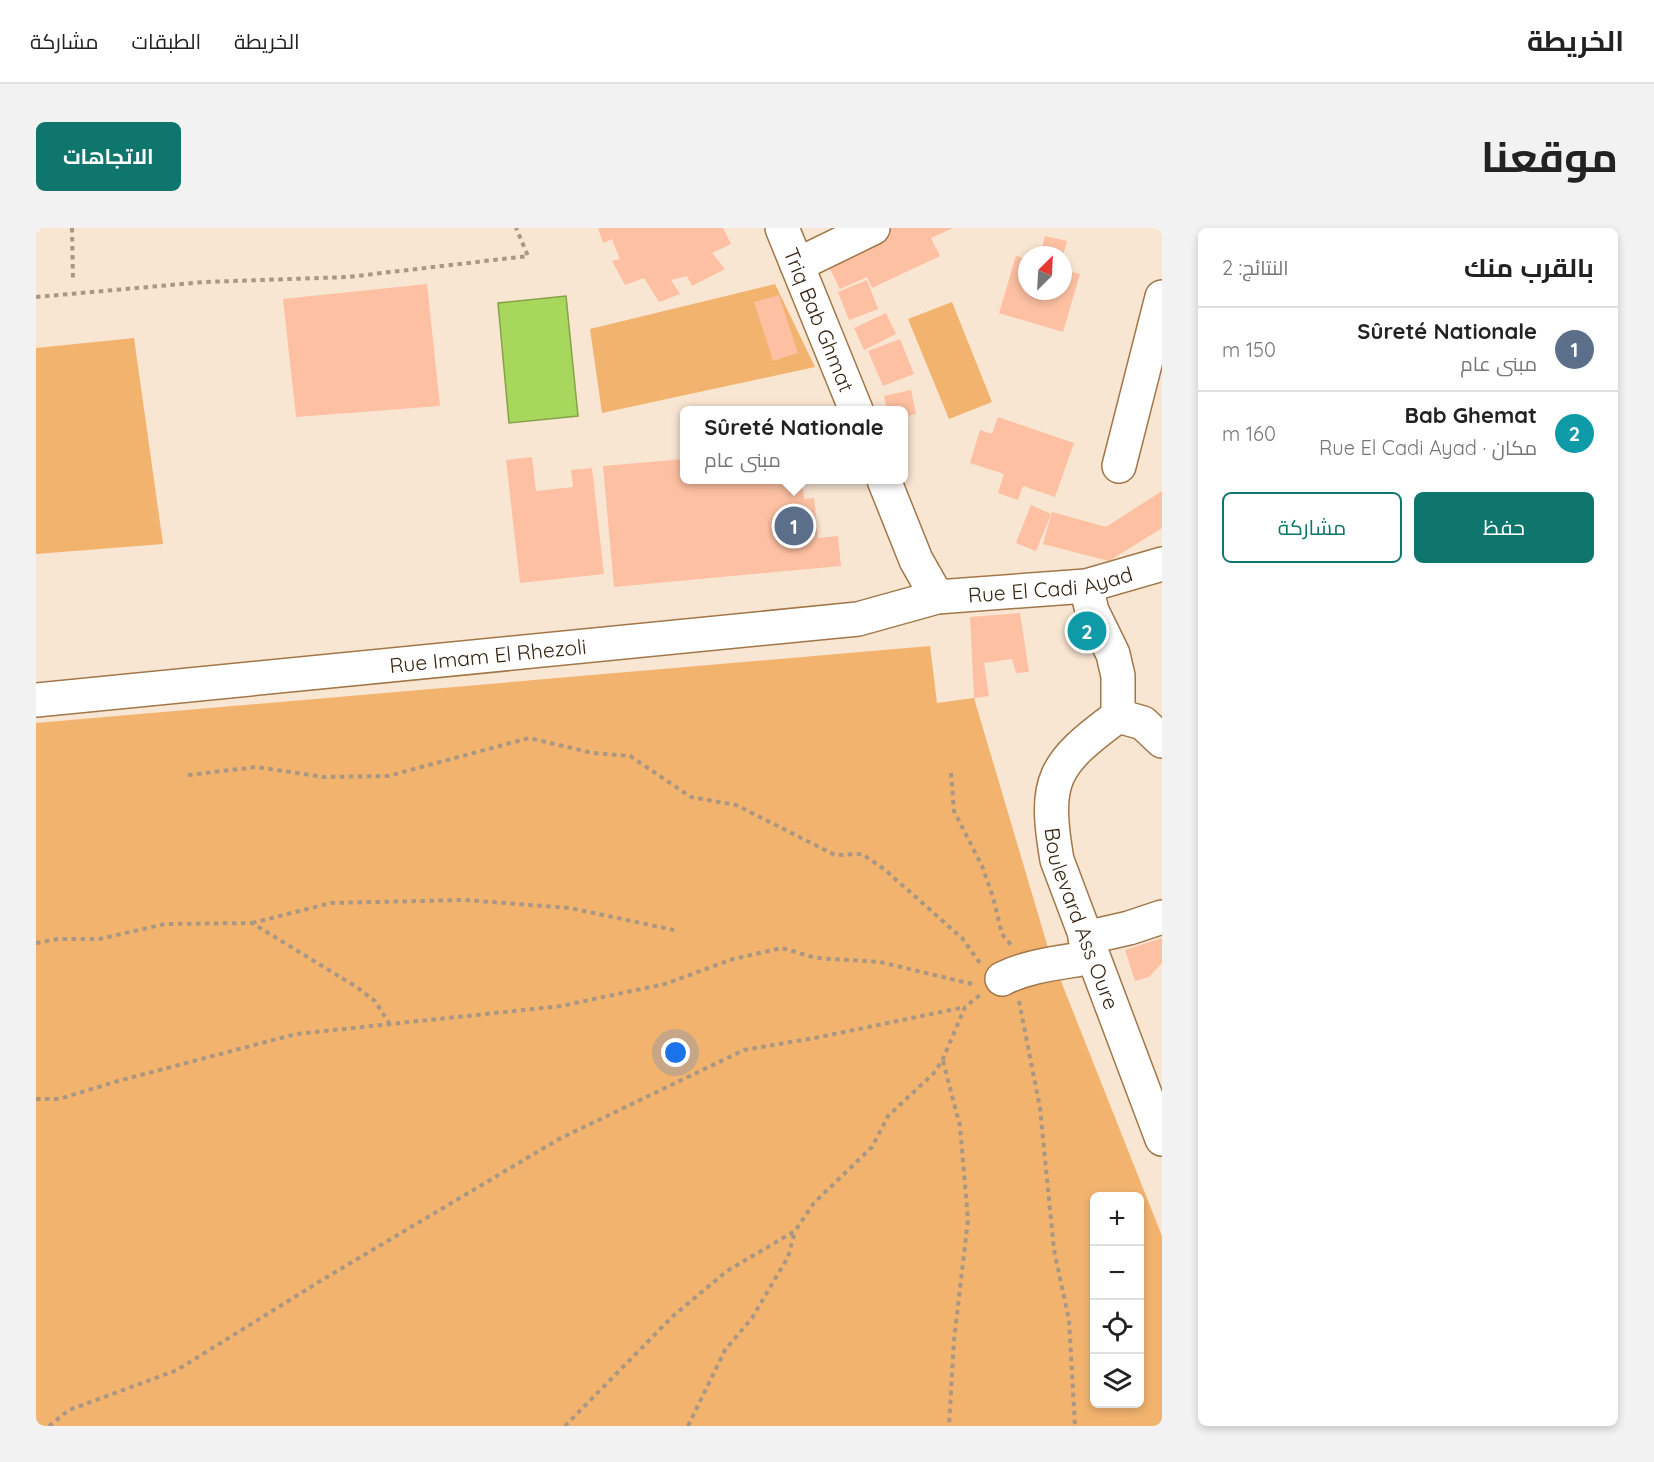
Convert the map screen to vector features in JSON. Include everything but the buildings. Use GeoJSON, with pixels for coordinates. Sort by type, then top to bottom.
{"type":"FeatureCollection","features":[{"type":"Feature","properties":{"kind":"street","name":"Triq Bab Ghmat"},"geometry":{"type":"LineString","coordinates":[[782,228],[854,406]]}},
{"type":"Feature","properties":{"kind":"street"},"geometry":{"type":"LineString","coordinates":[[797,265],[873,228]]}},
{"type":"Feature","properties":{"kind":"street"},"geometry":{"type":"LineString","coordinates":[[1119,466],[1162,297]]}},
{"type":"Feature","properties":{"kind":"street"},"geometry":{"type":"LineString","coordinates":[[886,484],[916,560],[937,597]]}},
{"type":"Feature","properties":{"kind":"street","name":"Rue El Cadi Ayad"},"geometry":{"type":"LineString","coordinates":[[937,597],[1089,599],[1162,564]]}},
{"type":"Feature","properties":{"kind":"street","name":"Rue Imam El Rhezoli"},"geometry":{"type":"LineString","coordinates":[[36,700],[858,619],[937,597]]}},
{"type":"Feature","properties":{"kind":"street"},"geometry":{"type":"LineString","coordinates":[[1089,599],[1087,631],[1098,656],[1118,676],[1118,716],[1143,723],[1162,741]]}},
{"type":"Feature","properties":{"kind":"street","name":"Boulevard Ass Oure"},"geometry":{"type":"LineString","coordinates":[[1118,716],[1079,745],[1062,764],[1052,788],[1050,822],[1057,860],[1088,947],[1159,1121]]}},
{"type":"Feature","properties":{"kind":"street"},"geometry":{"type":"LineString","coordinates":[[1002,979],[1039,968],[1129,928],[1162,917]]}},
{"type":"Feature","properties":{"kind":"path"},"geometry":{"type":"LineString","coordinates":[[72,228],[73,282]]}},
{"type":"Feature","properties":{"kind":"path"},"geometry":{"type":"LineString","coordinates":[[36,297],[204,282],[348,277],[528,256],[516,228]]}},
{"type":"Feature","properties":{"kind":"path"},"geometry":{"type":"LineString","coordinates":[[188,775],[256,767],[324,777],[388,776],[528,738],[593,753],[630,756],[691,797],[736,805],[835,855],[862,854],[884,869],[962,938],[1002,979],[1018,1006],[1040,1108],[1054,1250],[1069,1320],[1075,1426]]}},
{"type":"Feature","properties":{"kind":"path"},"geometry":{"type":"LineString","coordinates":[[49,1426],[69,1410],[177,1370],[322,1280],[559,1139],[744,1050],[820,1038],[965,1007],[1002,979],[1010,943],[1002,934],[993,897],[982,866],[954,811],[951,773]]}},
{"type":"Feature","properties":{"kind":"path"},"geometry":{"type":"LineString","coordinates":[[36,943],[57,939],[99,939],[165,924],[252,923],[331,903],[465,900],[570,908],[674,930]]}},
{"type":"Feature","properties":{"kind":"path"},"geometry":{"type":"LineString","coordinates":[[252,923],[355,986],[375,1001],[389,1023]]}},
{"type":"Feature","properties":{"kind":"path"},"geometry":{"type":"LineString","coordinates":[[36,1099],[59,1099],[296,1034],[561,1006],[665,984],[733,959],[782,948],[816,958],[880,963],[1002,979]]}},
{"type":"Feature","properties":{"kind":"path"},"geometry":{"type":"LineString","coordinates":[[688,1426],[725,1350],[752,1318],[788,1257],[795,1231],[814,1203],[872,1147],[888,1116],[934,1073],[965,1007]]}},
{"type":"Feature","properties":{"kind":"path"},"geometry":{"type":"LineString","coordinates":[[942,1060],[960,1126],[968,1220],[954,1340],[948,1426]]}},
{"type":"Feature","properties":{"kind":"path"},"geometry":{"type":"LineString","coordinates":[[565,1426],[673,1316],[727,1271],[795,1231]]}},
{"type":"Feature","properties":{"kind":"shaded area"},"geometry":{"type":"Polygon","coordinates":[[[775,284],[815,367],[602,413],[590,329],[775,284]]]}},
{"type":"Feature","properties":{"kind":"shaded area"},"geometry":{"type":"Polygon","coordinates":[[[566,296],[578,416],[509,423],[498,303],[566,296]]]}},
{"type":"Feature","properties":{"kind":"shaded area"},"geometry":{"type":"Polygon","coordinates":[[[952,302],[992,402],[949,419],[908,319],[952,302]]]}},
{"type":"Feature","properties":{"kind":"shaded area"},"geometry":{"type":"Polygon","coordinates":[[[134,338],[163,544],[36,554],[36,348],[134,338]]]}},
{"type":"Feature","properties":{"kind":"shaded area"},"geometry":{"type":"Polygon","coordinates":[[[930,646],[937,703],[974,698],[1049,951],[1162,1236],[1162,1426],[36,1426],[36,723],[930,646]]]}},
{"type":"Feature","properties":{"kind":"place","name":"Sûreté Nationale"},"geometry":{"type":"Point","coordinates":[794,526]}},
{"type":"Feature","properties":{"kind":"place","name":"Bab Ghemat"},"geometry":{"type":"Point","coordinates":[1087,631]}}]}
